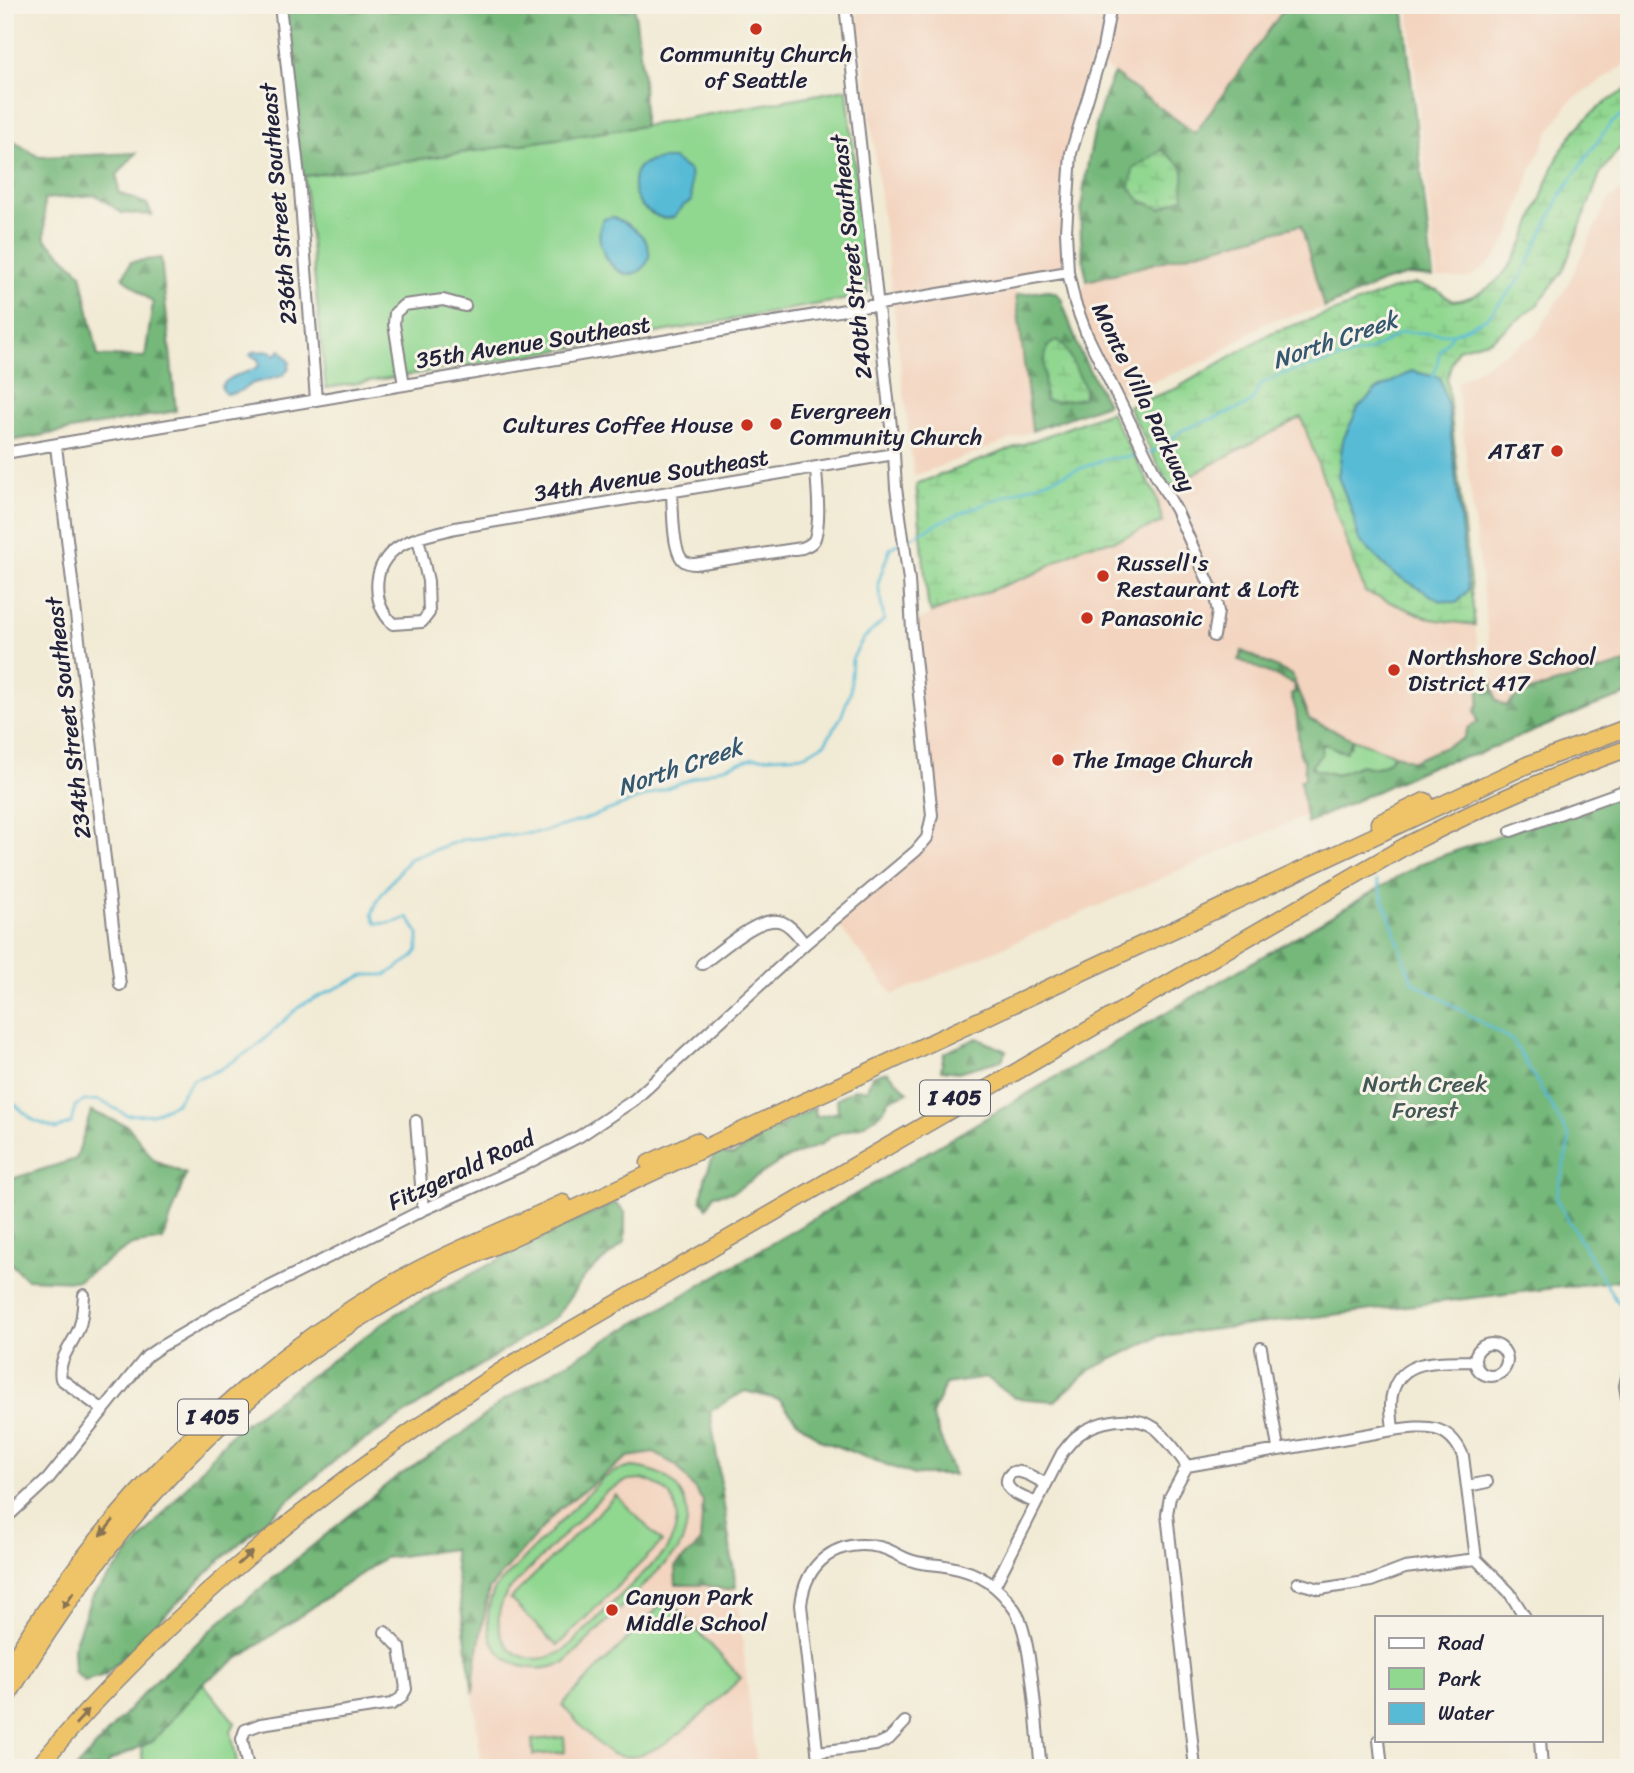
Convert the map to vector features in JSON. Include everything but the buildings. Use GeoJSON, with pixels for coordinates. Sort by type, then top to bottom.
{"type":"FeatureCollection","features":[{"type":"Feature","properties":{"kind":"highway","name":"I 405"},"geometry":{"type":"LineString","coordinates":[[5,1700],[79,1584],[144,1504],[201,1444],[265,1385],[375,1308],[445,1269],[1176,924],[1525,755],[1629,716]]}},
{"type":"Feature","properties":{"kind":"highway","name":"I 405"},"geometry":{"type":"LineString","coordinates":[[5,1673],[43,1613],[110,1524],[181,1447],[254,1379],[349,1311],[392,1284],[488,1236],[1527,765],[1629,727]]}},
{"type":"Feature","properties":{"kind":"highway","name":"I 405"},"geometry":{"type":"LineString","coordinates":[[312,1506],[326,1485],[447,1397],[621,1292],[1412,835],[1534,777],[1629,741]]}},
{"type":"Feature","properties":{"kind":"highway","name":"I 405"},"geometry":{"type":"LineString","coordinates":[[37,1768],[103,1695],[194,1604],[260,1545],[407,1434],[529,1353],[1409,844],[1473,811],[1629,748]]}},
{"type":"Feature","properties":{"kind":"highway"},"geometry":{"type":"LineString","coordinates":[[481,1252],[488,1236]]}},
{"type":"Feature","properties":{"kind":"street","name":"236th Street Southeast"},"geometry":{"type":"LineString","coordinates":[[280,5],[299,177],[316,400]]}},
{"type":"Feature","properties":{"kind":"street","name":"240th Street Southeast"},"geometry":{"type":"LineString","coordinates":[[845,5],[931,798],[931,827],[927,838]]}},
{"type":"Feature","properties":{"kind":"street","name":"Monte Villa Parkway"},"geometry":{"type":"LineString","coordinates":[[1111,5],[1103,48],[1071,153],[1066,230],[1068,272],[1075,303],[1087,335],[1176,510],[1215,596],[1218,612],[1214,636]]}},
{"type":"Feature","properties":{"kind":"street","name":"35th Avenue Southeast"},"geometry":{"type":"LineString","coordinates":[[5,453],[1068,272]]}},
{"type":"Feature","properties":{"kind":"street"},"geometry":{"type":"LineString","coordinates":[[404,385],[394,324],[395,313],[404,305],[443,300],[465,306]]}},
{"type":"Feature","properties":{"kind":"street","name":"234th Street Southeast"},"geometry":{"type":"LineString","coordinates":[[56,446],[120,985]]}},
{"type":"Feature","properties":{"kind":"street","name":"34th Avenue Southeast"},"geometry":{"type":"LineString","coordinates":[[418,538],[428,581],[429,613],[422,622],[393,624],[378,603],[378,581],[383,565],[392,552],[418,538],[455,528],[894,454]]}},
{"type":"Feature","properties":{"kind":"street"},"geometry":{"type":"LineString","coordinates":[[672,493],[678,555],[685,563],[695,564],[802,548],[811,544],[815,538],[818,502],[816,469]]}},
{"type":"Feature","properties":{"kind":"street"},"geometry":{"type":"LineString","coordinates":[[1511,831],[1629,789]]}},
{"type":"Feature","properties":{"kind":"street","name":"Fitzgerald Road"},"geometry":{"type":"LineString","coordinates":[[5,1519],[48,1479],[147,1356],[225,1309],[423,1210],[526,1164],[611,1117],[634,1100],[806,944],[916,851],[927,838]]}},
{"type":"Feature","properties":{"kind":"street"},"geometry":{"type":"LineString","coordinates":[[702,964],[759,923],[770,920],[789,926],[806,944]]}},
{"type":"Feature","properties":{"kind":"street"},"geometry":{"type":"LineString","coordinates":[[416,1121],[423,1210]]}},
{"type":"Feature","properties":{"kind":"street"},"geometry":{"type":"LineString","coordinates":[[84,1295],[80,1326],[60,1363],[61,1379],[103,1410]]}},
{"type":"Feature","properties":{"kind":"street"},"geometry":{"type":"LineString","coordinates":[[1261,1348],[1278,1448]]}},
{"type":"Feature","properties":{"kind":"street"},"geometry":{"type":"LineString","coordinates":[[1393,1430],[1393,1391],[1412,1367],[1426,1363],[1475,1361]]}},
{"type":"Feature","properties":{"kind":"street"},"geometry":{"type":"LineString","coordinates":[[1629,1368],[1625,1386],[1629,1410]]}},
{"type":"Feature","properties":{"kind":"street"},"geometry":{"type":"LineString","coordinates":[[995,1585],[1062,1452],[1078,1435],[1097,1425],[1134,1419],[1152,1426],[1171,1443],[1187,1466]]}},
{"type":"Feature","properties":{"kind":"street"},"geometry":{"type":"LineString","coordinates":[[1187,1466],[1393,1430],[1423,1426],[1437,1429],[1450,1436],[1463,1456],[1476,1559],[1509,1592],[1524,1616]]}},
{"type":"Feature","properties":{"kind":"street"},"geometry":{"type":"LineString","coordinates":[[1187,1466],[1170,1497],[1167,1514],[1195,1768]]}},
{"type":"Feature","properties":{"kind":"street"},"geometry":{"type":"LineString","coordinates":[[1036,1503],[1010,1490],[1008,1476],[1020,1471],[1046,1484]]}},
{"type":"Feature","properties":{"kind":"street"},"geometry":{"type":"LineString","coordinates":[[1468,1486],[1487,1482]]}},
{"type":"Feature","properties":{"kind":"street"},"geometry":{"type":"LineString","coordinates":[[818,1768],[801,1605],[803,1590],[811,1571],[825,1556],[858,1544],[882,1547],[913,1561],[953,1567],[995,1585],[1016,1612],[1026,1641],[1041,1768]]}},
{"type":"Feature","properties":{"kind":"street"},"geometry":{"type":"LineString","coordinates":[[1297,1583],[1320,1589],[1371,1581],[1405,1568],[1476,1559]]}},
{"type":"Feature","properties":{"kind":"street"},"geometry":{"type":"LineString","coordinates":[[248,1768],[242,1739],[246,1730],[261,1724],[392,1704],[401,1698],[407,1689],[400,1648],[385,1632]]}},
{"type":"Feature","properties":{"kind":"street"},"geometry":{"type":"LineString","coordinates":[[817,1752],[876,1745],[889,1739],[905,1721]]}},
{"type":"Feature","properties":{"kind":"street"},"geometry":{"type":"LineString","coordinates":[[1379,1742],[1382,1768]]}},
{"type":"Feature","properties":{"kind":"street"},"geometry":{"type":"LineString","coordinates":[[1539,1742],[1542,1768]]}},
{"type":"Feature","properties":{"kind":"shaded area"},"geometry":{"type":"Polygon","coordinates":[[[857,5],[1287,5],[1194,134],[1092,57],[1063,164],[1062,268],[1014,276],[1032,431],[914,476],[857,5]]]}},
{"type":"Feature","properties":{"kind":"shaded area"},"geometry":{"type":"Polygon","coordinates":[[[1408,5],[1629,5],[1629,62],[1570,101],[1549,132],[1531,171],[1511,232],[1493,260],[1470,278],[1437,278],[1408,5]]]}},
{"type":"Feature","properties":{"kind":"shaded area"},"geometry":{"type":"Polygon","coordinates":[[[1629,187],[1629,677],[1498,716],[1457,382],[1536,335],[1569,282],[1608,200],[1629,187]]]}},
{"type":"Feature","properties":{"kind":"shaded area"},"geometry":{"type":"Polygon","coordinates":[[[1301,225],[1324,308],[1266,322],[1210,359],[1120,394],[1075,303],[1087,281],[1301,225]]]}},
{"type":"Feature","properties":{"kind":"shaded area"},"geometry":{"type":"Polygon","coordinates":[[[1301,417],[1365,592],[1431,619],[1475,625],[1488,736],[893,995],[834,919],[916,851],[931,827],[914,623],[1301,417]]]}},
{"type":"Feature","properties":{"kind":"shaded area","name":"Canyon Park Middle School"},"geometry":{"type":"Polygon","coordinates":[[[654,1453],[677,1466],[703,1501],[700,1543],[675,1567],[676,1584],[706,1585],[726,1590],[736,1587],[757,1768],[482,1768],[473,1693],[489,1589],[558,1510],[628,1457],[654,1453]]]}},
{"type":"Feature","properties":{"kind":"green space"},"geometry":{"type":"Polygon","coordinates":[[[280,5],[634,5],[643,76],[644,126],[299,177],[280,5]]]}},
{"type":"Feature","properties":{"kind":"green space"},"geometry":{"type":"Polygon","coordinates":[[[1287,5],[1403,5],[1433,277],[1408,275],[1383,282],[1324,308],[1301,225],[1087,281],[1081,232],[1085,183],[1102,104],[1114,74],[1195,133],[1287,5]]]}},
{"type":"Feature","properties":{"kind":"green space"},"geometry":{"type":"Polygon","coordinates":[[[1629,88],[1629,142],[1618,150],[1600,174],[1563,271],[1537,305],[1491,340],[1458,349],[1452,361],[1447,380],[1475,625],[1431,619],[1365,592],[1301,417],[1169,487],[1128,406],[1175,389],[1271,333],[1390,290],[1416,284],[1437,290],[1453,301],[1478,294],[1497,280],[1512,262],[1524,240],[1552,169],[1570,138],[1592,114],[1629,88]]]}},
{"type":"Feature","properties":{"kind":"green space"},"geometry":{"type":"Polygon","coordinates":[[[847,89],[868,292],[859,297],[532,355],[326,388],[304,176],[644,126],[847,89]]]}},
{"type":"Feature","properties":{"kind":"green space"},"geometry":{"type":"Polygon","coordinates":[[[5,136],[39,157],[136,153],[117,175],[119,193],[147,204],[152,215],[122,213],[96,195],[44,199],[45,239],[81,273],[98,356],[145,357],[153,303],[123,277],[131,262],[161,258],[176,411],[5,442],[5,365],[10,362],[5,340],[5,136]]]}},
{"type":"Feature","properties":{"kind":"green space"},"geometry":{"type":"Polygon","coordinates":[[[1162,150],[1183,167],[1184,197],[1161,209],[1140,200],[1130,188],[1133,169],[1162,150]]]}},
{"type":"Feature","properties":{"kind":"green space"},"geometry":{"type":"Polygon","coordinates":[[[1047,290],[1061,298],[1080,352],[1107,404],[1032,431],[1016,295],[1047,290]]]}},
{"type":"Feature","properties":{"kind":"green space"},"geometry":{"type":"Polygon","coordinates":[[[1058,340],[1066,349],[1085,388],[1083,398],[1056,402],[1045,400],[1044,362],[1048,346],[1058,340]]]}},
{"type":"Feature","properties":{"kind":"green space"},"geometry":{"type":"Polygon","coordinates":[[[1110,412],[1155,494],[1163,522],[1114,541],[1084,546],[1034,574],[931,613],[916,484],[1110,412]]]}},
{"type":"Feature","properties":{"kind":"green space"},"geometry":{"type":"Polygon","coordinates":[[[1242,651],[1292,675],[1309,719],[1353,739],[1346,752],[1323,744],[1322,754],[1311,766],[1313,769],[1336,775],[1361,765],[1379,766],[1394,754],[1413,761],[1463,739],[1468,728],[1478,722],[1475,711],[1479,703],[1479,682],[1492,680],[1496,700],[1506,706],[1520,694],[1629,662],[1629,694],[1478,754],[1434,765],[1307,823],[1300,780],[1305,779],[1304,760],[1300,756],[1296,711],[1291,695],[1295,692],[1294,684],[1239,660],[1242,651]]]}},
{"type":"Feature","properties":{"kind":"green space"},"geometry":{"type":"Polygon","coordinates":[[[1353,739],[1394,754],[1382,765],[1354,769],[1339,775],[1312,769],[1313,763],[1322,754],[1323,744],[1338,751],[1350,747],[1353,739]]]}},
{"type":"Feature","properties":{"kind":"green space","name":"North Creek Forest"},"geometry":{"type":"Polygon","coordinates":[[[1629,789],[1629,1279],[1159,1336],[1090,1370],[1055,1401],[1015,1398],[987,1378],[945,1384],[932,1415],[954,1475],[914,1475],[820,1440],[796,1420],[780,1400],[745,1391],[710,1411],[736,1587],[726,1590],[706,1585],[676,1585],[675,1567],[700,1543],[703,1501],[677,1466],[654,1453],[628,1457],[558,1510],[489,1589],[473,1693],[453,1549],[384,1558],[203,1683],[153,1741],[108,1762],[107,1768],[76,1768],[153,1683],[219,1623],[391,1481],[462,1434],[502,1401],[1422,863],[1629,789]]]}},
{"type":"Feature","properties":{"kind":"green space"},"geometry":{"type":"Polygon","coordinates":[[[977,1038],[1006,1051],[1002,1060],[958,1072],[941,1070],[944,1053],[977,1038]]]}},
{"type":"Feature","properties":{"kind":"green space"},"geometry":{"type":"Polygon","coordinates":[[[888,1072],[908,1092],[889,1100],[881,1114],[863,1125],[833,1135],[820,1145],[783,1160],[733,1192],[714,1195],[707,1208],[701,1199],[715,1152],[733,1155],[744,1149],[751,1134],[764,1125],[780,1126],[815,1107],[816,1117],[838,1112],[837,1099],[854,1089],[867,1090],[872,1075],[888,1072]]]}},
{"type":"Feature","properties":{"kind":"green space"},"geometry":{"type":"Polygon","coordinates":[[[91,1111],[128,1126],[154,1160],[186,1174],[163,1240],[132,1245],[77,1281],[26,1279],[5,1257],[5,1181],[76,1159],[91,1111]]]}},
{"type":"Feature","properties":{"kind":"green space"},"geometry":{"type":"Polygon","coordinates":[[[615,1203],[625,1212],[625,1242],[584,1277],[557,1316],[340,1456],[218,1562],[105,1675],[84,1681],[74,1671],[73,1648],[91,1598],[233,1432],[397,1313],[546,1235],[615,1203]]]}},
{"type":"Feature","properties":{"kind":"green space"},"geometry":{"type":"Polygon","coordinates":[[[632,1467],[649,1470],[663,1476],[681,1494],[686,1506],[687,1520],[678,1551],[565,1663],[545,1668],[527,1668],[512,1662],[500,1653],[492,1641],[488,1625],[489,1607],[495,1588],[601,1480],[616,1471],[632,1467]],[[642,1479],[628,1480],[606,1492],[507,1592],[500,1609],[499,1625],[510,1649],[535,1659],[551,1656],[567,1648],[665,1552],[675,1529],[676,1508],[672,1498],[655,1484],[642,1479]]]}},
{"type":"Feature","properties":{"kind":"green space"},"geometry":{"type":"Polygon","coordinates":[[[616,1495],[662,1542],[557,1646],[510,1599],[616,1495]]]}},
{"type":"Feature","properties":{"kind":"green space"},"geometry":{"type":"Polygon","coordinates":[[[668,1598],[741,1678],[699,1718],[664,1744],[646,1753],[629,1756],[612,1754],[594,1740],[562,1705],[668,1598]]]}},
{"type":"Feature","properties":{"kind":"green space"},"geometry":{"type":"Polygon","coordinates":[[[203,1683],[235,1723],[231,1731],[238,1768],[144,1768],[141,1747],[153,1741],[203,1683]]]}},
{"type":"Feature","properties":{"kind":"green space"},"geometry":{"type":"Polygon","coordinates":[[[564,1737],[565,1752],[533,1755],[532,1740],[564,1737]]]}},
{"type":"Feature","properties":{"kind":"water"},"geometry":{"type":"Polygon","coordinates":[[[662,159],[673,159],[690,171],[692,201],[684,205],[674,217],[665,219],[642,207],[634,188],[635,176],[640,166],[662,159]]]}},
{"type":"Feature","properties":{"kind":"water"},"geometry":{"type":"Polygon","coordinates":[[[613,217],[635,229],[645,240],[649,250],[648,259],[638,272],[620,272],[603,251],[599,235],[601,223],[603,219],[613,217]]]}},
{"type":"Feature","properties":{"kind":"water"},"geometry":{"type":"Polygon","coordinates":[[[281,350],[290,362],[288,370],[282,376],[254,383],[236,393],[225,394],[221,386],[235,376],[259,366],[258,359],[250,355],[252,352],[271,351],[275,355],[281,350]]]}},
{"type":"Feature","properties":{"kind":"water"},"geometry":{"type":"Polygon","coordinates":[[[1412,371],[1440,378],[1448,408],[1468,590],[1457,603],[1439,600],[1391,572],[1359,540],[1352,511],[1338,477],[1343,440],[1358,408],[1375,391],[1412,371]]]}},
{"type":"Feature","properties":{"kind":"waterway","name":"North Creek"},"geometry":{"type":"LineString","coordinates":[[1148,453],[1162,448],[1180,431],[1245,406],[1252,401],[1261,384],[1282,374],[1371,350],[1402,332],[1453,334],[1487,318],[1520,279],[1561,195],[1587,156],[1610,124],[1629,111]]}},
{"type":"Feature","properties":{"kind":"waterway"},"geometry":{"type":"LineString","coordinates":[[1433,377],[1441,349],[1452,336]]}},
{"type":"Feature","properties":{"kind":"waterway","name":"North Creek"},"geometry":{"type":"LineString","coordinates":[[906,540],[951,517],[1106,459],[1142,455]]}},
{"type":"Feature","properties":{"kind":"waterway","name":"North Creek"},"geometry":{"type":"LineString","coordinates":[[5,1096],[33,1120],[56,1129],[71,1123],[75,1106],[84,1101],[99,1100],[127,1115],[153,1114],[176,1103],[192,1080],[219,1070],[257,1046],[301,1005],[364,975],[386,975],[412,958],[418,950],[418,933],[408,917],[393,923],[376,923],[372,914],[378,899],[409,859],[461,840],[542,832],[583,820],[753,758],[805,755],[825,743],[841,717],[850,693],[852,659],[863,639],[884,620],[878,583],[890,548],[900,543]]}},
{"type":"Feature","properties":{"kind":"waterway"},"geometry":{"type":"LineString","coordinates":[[1377,881],[1412,981],[1513,1041],[1570,1138],[1556,1199],[1615,1299],[1629,1315]]}},
{"type":"Feature","properties":{"kind":"place","name":"Community Church of Seattle"},"geometry":{"type":"Point","coordinates":[756,29]}},
{"type":"Feature","properties":{"kind":"place","name":"Evergreen Community Church"},"geometry":{"type":"Point","coordinates":[776,424]}},
{"type":"Feature","properties":{"kind":"place","name":"Cultures Coffee House"},"geometry":{"type":"Point","coordinates":[747,425]}},
{"type":"Feature","properties":{"kind":"place","name":"AT&T"},"geometry":{"type":"Point","coordinates":[1557,451]}},
{"type":"Feature","properties":{"kind":"place","name":"Russell's Restaurant & Loft"},"geometry":{"type":"Point","coordinates":[1103,576]}},
{"type":"Feature","properties":{"kind":"place","name":"Panasonic"},"geometry":{"type":"Point","coordinates":[1087,618]}},
{"type":"Feature","properties":{"kind":"place","name":"Northshore School District 417"},"geometry":{"type":"Point","coordinates":[1394,670]}},
{"type":"Feature","properties":{"kind":"place","name":"The Image Church"},"geometry":{"type":"Point","coordinates":[1058,760]}},
{"type":"Feature","properties":{"kind":"place","name":"Canyon Park Middle School"},"geometry":{"type":"Point","coordinates":[612,1610]}}]}
